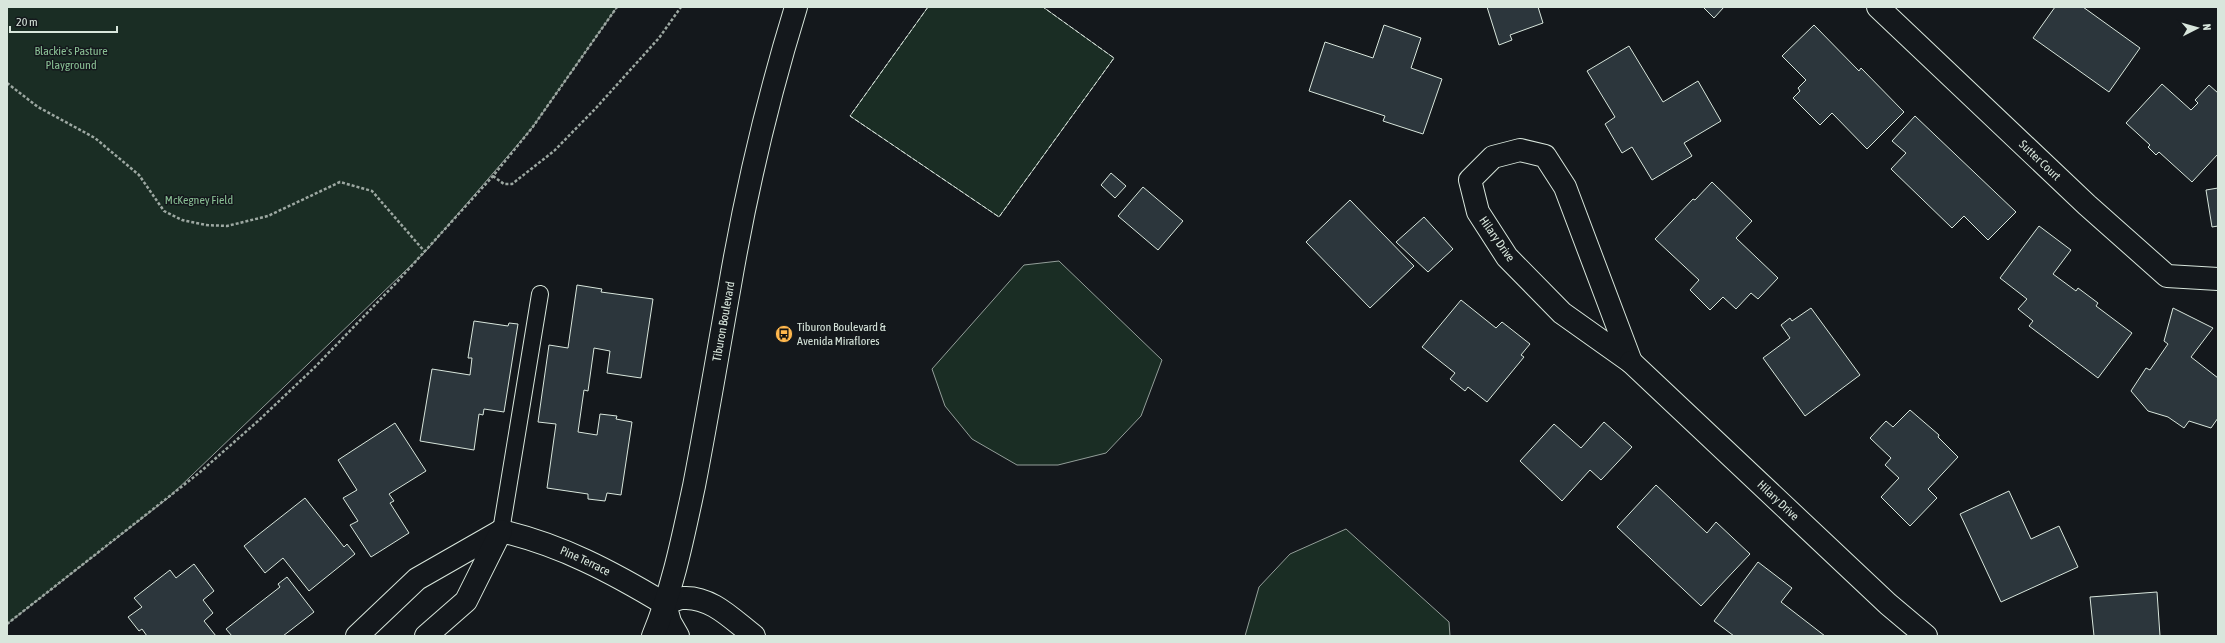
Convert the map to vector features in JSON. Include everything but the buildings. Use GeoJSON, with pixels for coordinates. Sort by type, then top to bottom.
{"type":"FeatureCollection","features":[{"type":"Feature","properties":{"kind":"street","name":"Tiburon Boulevard"},"geometry":{"type":"LineString","coordinates":[[653,636],[665,604],[680,551],[699,458],[749,185],[767,109],[796,7]]}},
{"type":"Feature","properties":{"kind":"street","name":"Sutter Court"},"geometry":{"type":"LineString","coordinates":[[1878,7],[2087,205],[2167,276],[2218,279]]}},
{"type":"Feature","properties":{"kind":"street","name":"Hilary Drive"},"geometry":{"type":"LineString","coordinates":[[1632,362],[1564,186],[1545,156],[1520,150],[1493,157],[1470,180],[1478,212],[1507,258],[1562,313],[1632,362],[1888,604],[1926,636]]}},
{"type":"Feature","properties":{"kind":"street","name":"Pine Terrace"},"geometry":{"type":"LineString","coordinates":[[501,531],[533,539],[570,553],[611,572],[665,604]]}},
{"type":"Feature","properties":{"kind":"street"},"geometry":{"type":"LineString","coordinates":[[357,636],[417,579],[501,531]]}},
{"type":"Feature","properties":{"kind":"street"},"geometry":{"type":"LineString","coordinates":[[426,636],[466,601],[501,531]]}},
{"type":"Feature","properties":{"kind":"street"},"geometry":{"type":"LineString","coordinates":[[678,636],[670,622],[665,604],[682,598],[698,598],[712,605],[754,636]]}},
{"type":"Feature","properties":{"kind":"lane"},"geometry":{"type":"LineString","coordinates":[[501,531],[540,294]]}},
{"type":"Feature","properties":{"kind":"path"},"geometry":{"type":"LineString","coordinates":[[7,624],[162,503],[240,437],[315,367],[425,252],[493,176],[532,128],[617,7]]}},
{"type":"Feature","properties":{"kind":"path"},"geometry":{"type":"LineString","coordinates":[[493,176],[504,184],[512,184],[554,151],[659,38],[681,7]]}},
{"type":"Feature","properties":{"kind":"path"},"geometry":{"type":"LineString","coordinates":[[7,83],[38,107],[95,138],[139,175],[164,211],[182,220],[206,226],[227,226],[268,216],[340,182],[372,191],[425,252]]}},
{"type":"Feature","properties":{"kind":"green space","name":"McKegney Field"},"geometry":{"type":"Polygon","coordinates":[[[7,7],[617,7],[532,128],[425,252],[168,498],[7,624],[7,7]]]}},
{"type":"Feature","properties":{"kind":"green space"},"geometry":{"type":"Polygon","coordinates":[[[928,7],[1043,7],[1114,58],[999,217],[850,116],[928,7]]]}},
{"type":"Feature","properties":{"kind":"green space"},"geometry":{"type":"Polygon","coordinates":[[[1059,261],[1162,360],[1141,416],[1106,453],[1058,465],[1017,465],[972,439],[945,406],[932,369],[1024,265],[1059,261]]]}},
{"type":"Feature","properties":{"kind":"green space"},"geometry":{"type":"Polygon","coordinates":[[[1346,529],[1449,622],[1450,636],[1245,636],[1259,587],[1290,554],[1346,529]]]}},
{"type":"Feature","properties":{"kind":"fence"},"geometry":{"type":"LineString","coordinates":[[928,7],[850,116],[999,217],[1114,58],[1043,7]]}},
{"type":"Feature","properties":{"kind":"place","name":"Tiburon Boulevard & Avenida Miraflores"},"geometry":{"type":"Point","coordinates":[784,334]}},
{"type":"Feature","properties":{"kind":"park label","name":"Blackie's Pasture Playground"},"geometry":{"type":"Point","coordinates":[71,58]}}]}
